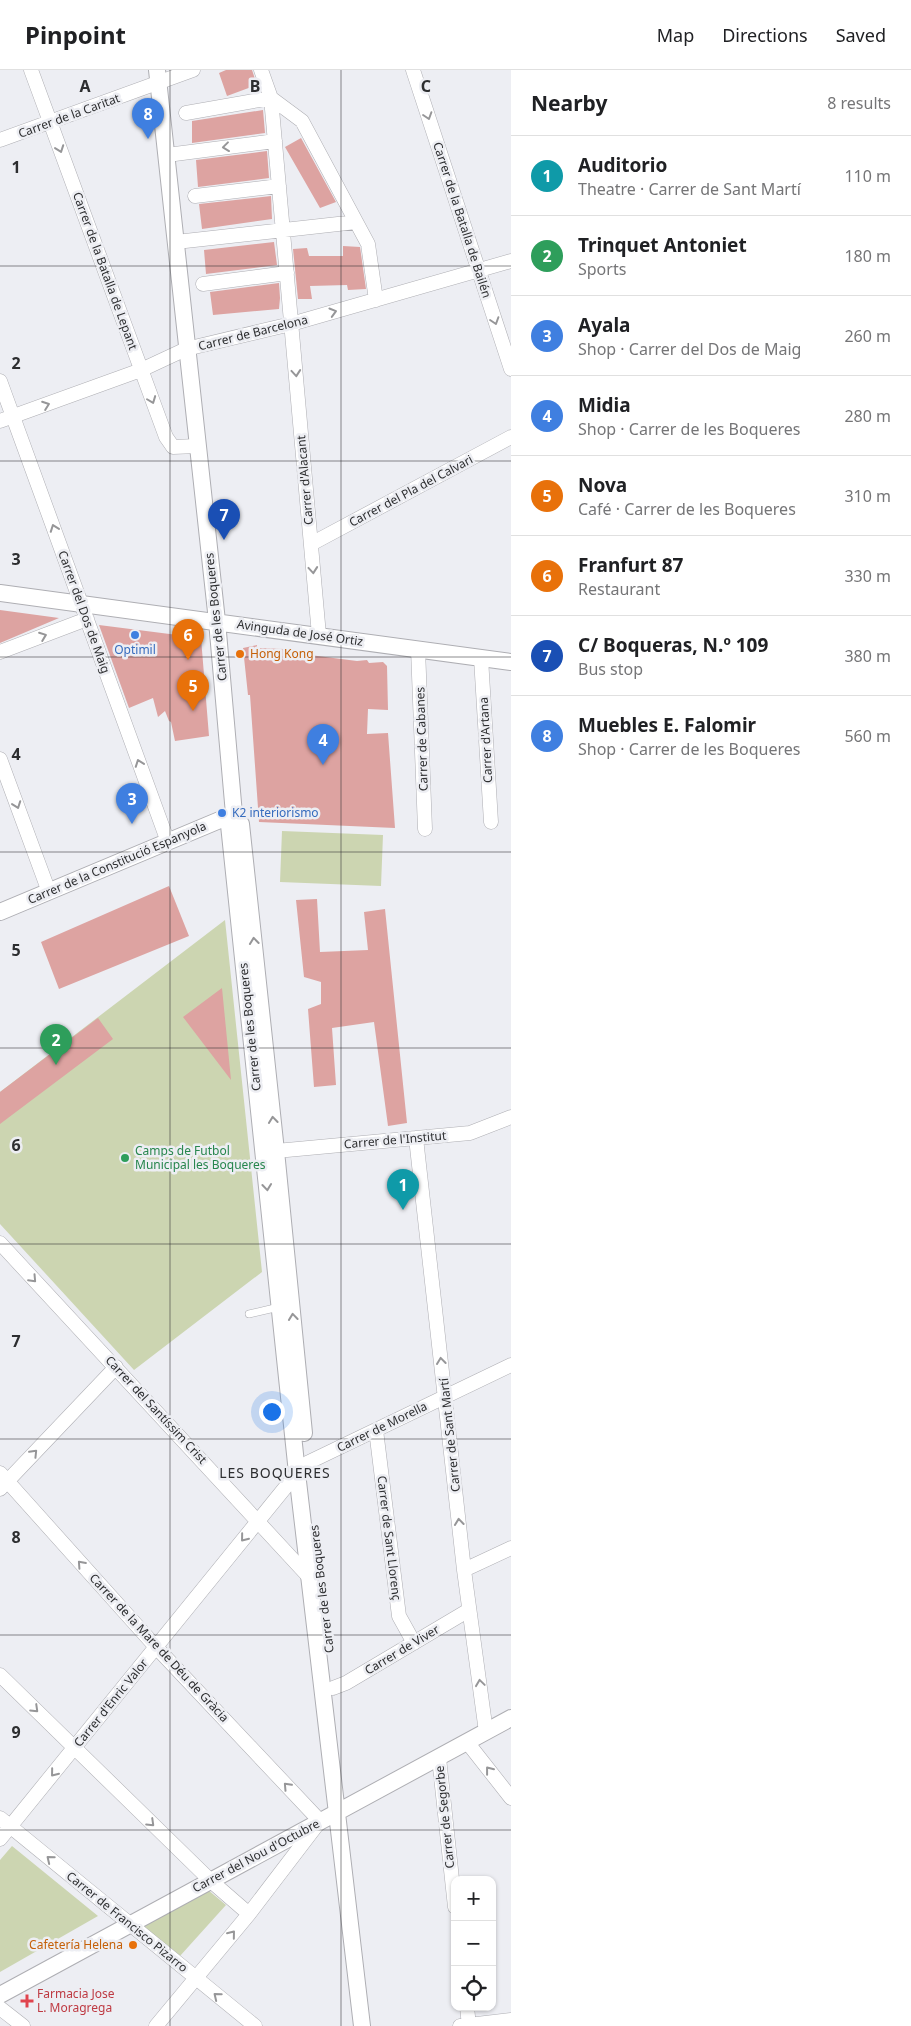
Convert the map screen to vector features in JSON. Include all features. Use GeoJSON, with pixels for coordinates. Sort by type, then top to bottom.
{"type":"FeatureCollection","features":[{"type":"Feature","properties":{"kind":"street","name":"Carrer de la Batalla de Lepant"},"geometry":{"type":"LineString","coordinates":[[31,70],[169,443],[178,448],[197,446]]}},
{"type":"Feature","properties":{"kind":"street","name":"Carrer de la Caritat"},"geometry":{"type":"LineString","coordinates":[[0,140],[50,122],[158,77],[193,70]]}},
{"type":"Feature","properties":{"kind":"street"},"geometry":{"type":"LineString","coordinates":[[262,70],[271,98],[291,324]]}},
{"type":"Feature","properties":{"kind":"street","name":"Carrer de la Batalla de Bailén"},"geometry":{"type":"LineString","coordinates":[[413,70],[511,369]]}},
{"type":"Feature","properties":{"kind":"street","name":"Carrer de les Boqueres"},"geometry":{"type":"LineString","coordinates":[[158,77],[217,622],[234,814],[241,824],[270,1151],[302,1468],[310,1578],[372,2026]]}},
{"type":"Feature","properties":{"kind":"street"},"geometry":{"type":"LineString","coordinates":[[186,113],[271,98],[302,121],[368,244],[376,300]]}},
{"type":"Feature","properties":{"kind":"street"},"geometry":{"type":"LineString","coordinates":[[167,155],[274,141]]}},
{"type":"Feature","properties":{"kind":"street"},"geometry":{"type":"LineString","coordinates":[[195,196],[278,186]]}},
{"type":"Feature","properties":{"kind":"street"},"geometry":{"type":"LineString","coordinates":[[176,242],[356,222]]}},
{"type":"Feature","properties":{"kind":"street","name":"Carrer de Barcelona"},"geometry":{"type":"LineString","coordinates":[[6,419],[141,370],[186,349],[291,324],[511,261]]}},
{"type":"Feature","properties":{"kind":"street"},"geometry":{"type":"LineString","coordinates":[[203,284],[287,274]]}},
{"type":"Feature","properties":{"kind":"street","name":"Carrer d'Alacant"},"geometry":{"type":"LineString","coordinates":[[291,324],[319,635]]}},
{"type":"Feature","properties":{"kind":"street","name":"Carrer del Dos de Maig"},"geometry":{"type":"LineString","coordinates":[[0,381],[6,419],[81,603],[168,842]]}},
{"type":"Feature","properties":{"kind":"street","name":"Carrer del Pla del Calvari"},"geometry":{"type":"LineString","coordinates":[[311,544],[511,437]]}},
{"type":"Feature","properties":{"kind":"street","name":"Avinguda de José Ortiz"},"geometry":{"type":"LineString","coordinates":[[0,592],[511,662]]}},
{"type":"Feature","properties":{"kind":"street"},"geometry":{"type":"LineString","coordinates":[[0,652],[86,619]]}},
{"type":"Feature","properties":{"kind":"street","name":"Carrer de Cabanes"},"geometry":{"type":"LineString","coordinates":[[418,649],[425,828]]}},
{"type":"Feature","properties":{"kind":"street","name":"Carrer d'Artana"},"geometry":{"type":"LineString","coordinates":[[481,658],[491,822]]}},
{"type":"Feature","properties":{"kind":"street"},"geometry":{"type":"LineString","coordinates":[[0,759],[49,892]]}},
{"type":"Feature","properties":{"kind":"street","name":"Carrer de la Constitució Espanyola"},"geometry":{"type":"LineString","coordinates":[[0,912],[234,814]]}},
{"type":"Feature","properties":{"kind":"street","name":"Carrer de l'Institut"},"geometry":{"type":"LineString","coordinates":[[270,1151],[470,1133],[511,1117]]}},
{"type":"Feature","properties":{"kind":"street","name":"Carrer de Sant Martí"},"geometry":{"type":"LineString","coordinates":[[416,1138],[464,1570],[486,1732]]}},
{"type":"Feature","properties":{"kind":"street","name":"Carrer de les Boqueres"},"geometry":{"type":"LineString","coordinates":[[270,1151],[280,1307],[333,1688],[362,2026]]}},
{"type":"Feature","properties":{"kind":"street","name":"Carrer del Santíssim Crist"},"geometry":{"type":"LineString","coordinates":[[0,1243],[310,1578]]}},
{"type":"Feature","properties":{"kind":"street","name":"Carrer de Morella"},"geometry":{"type":"LineString","coordinates":[[302,1468],[511,1364]]}},
{"type":"Feature","properties":{"kind":"street"},"geometry":{"type":"LineString","coordinates":[[2,1481],[116,1367]]}},
{"type":"Feature","properties":{"kind":"street","name":"Carrer de Sant Llorenç"},"geometry":{"type":"LineString","coordinates":[[376,1430],[399,1616],[414,1643]]}},
{"type":"Feature","properties":{"kind":"street","name":"Carrer d'Enric Valor"},"geometry":{"type":"LineString","coordinates":[[0,1840],[5,1822],[74,1748],[302,1468]]}},
{"type":"Feature","properties":{"kind":"street","name":"Carrer de la Mare de Déu de Gràcia"},"geometry":{"type":"LineString","coordinates":[[2,1481],[320,1821]]}},
{"type":"Feature","properties":{"kind":"street"},"geometry":{"type":"LineString","coordinates":[[464,1570],[511,1548]]}},
{"type":"Feature","properties":{"kind":"street","name":"Carrer de Viver"},"geometry":{"type":"LineString","coordinates":[[333,1688],[469,1610]]}},
{"type":"Feature","properties":{"kind":"street"},"geometry":{"type":"LineString","coordinates":[[0,1675],[211,1881],[249,1914]]}},
{"type":"Feature","properties":{"kind":"street","name":"Carrer del Nou d'Octubre"},"geometry":{"type":"LineString","coordinates":[[0,1994],[511,1718]]}},
{"type":"Feature","properties":{"kind":"street"},"geometry":{"type":"LineString","coordinates":[[467,1742],[511,1798]]}},
{"type":"Feature","properties":{"kind":"street","name":"Carrer de Segorbe"},"geometry":{"type":"LineString","coordinates":[[439,1758],[452,1876]]}},
{"type":"Feature","properties":{"kind":"street"},"geometry":{"type":"LineString","coordinates":[[156,2026],[249,1914],[320,1821]]}},
{"type":"Feature","properties":{"kind":"street","name":"Carrer de Francisco Pizarro"},"geometry":{"type":"LineString","coordinates":[[5,1822],[255,2026]]}},
{"type":"Feature","properties":{"kind":"street"},"geometry":{"type":"LineString","coordinates":[[0,2008],[22,2026]]}},
{"type":"Feature","properties":{"kind":"street"},"geometry":{"type":"LineString","coordinates":[[466,2011],[466,2026],[511,2020]]}},
{"type":"Feature","properties":{"kind":"lane"},"geometry":{"type":"LineString","coordinates":[[249,1314],[280,1307]]}},
{"type":"Feature","properties":{"kind":"green space"},"geometry":{"type":"Polygon","coordinates":[[[282,831],[383,835],[381,886],[280,882],[282,831]]]}},
{"type":"Feature","properties":{"kind":"green space","name":"Camps de Futbol Municipal les Boqueres"},"geometry":{"type":"Polygon","coordinates":[[[225,920],[262,1272],[134,1370],[0,1224],[0,1092],[225,920]]]}},
{"type":"Feature","properties":{"kind":"green space"},"geometry":{"type":"Polygon","coordinates":[[[12,1846],[98,1916],[0,1972],[0,1860],[12,1846]]]}},
{"type":"Feature","properties":{"kind":"green space"},"geometry":{"type":"Polygon","coordinates":[[[208,1890],[226,1905],[180,1956],[140,1924],[208,1890]]]}},
{"type":"Feature","properties":{"kind":"building"},"geometry":{"type":"Polygon","coordinates":[[[226,70],[252,70],[257,85],[227,96],[219,73],[226,70]]]}},
{"type":"Feature","properties":{"kind":"building"},"geometry":{"type":"Polygon","coordinates":[[[263,110],[265,133],[192,143],[192,121],[263,110]]]}},
{"type":"Feature","properties":{"kind":"building"},"geometry":{"type":"Polygon","coordinates":[[[301,138],[336,202],[320,208],[285,147],[301,138]]]}},
{"type":"Feature","properties":{"kind":"building"},"geometry":{"type":"Polygon","coordinates":[[[267,151],[269,178],[198,187],[196,160],[267,151]]]}},
{"type":"Feature","properties":{"kind":"building"},"geometry":{"type":"Polygon","coordinates":[[[271,196],[272,219],[202,229],[199,204],[271,196]]]}},
{"type":"Feature","properties":{"kind":"building"},"geometry":{"type":"Polygon","coordinates":[[[274,242],[277,265],[206,274],[204,250],[274,242]]]}},
{"type":"Feature","properties":{"kind":"building"},"geometry":{"type":"Polygon","coordinates":[[[343,246],[360,247],[366,289],[348,290],[347,285],[310,286],[312,299],[298,299],[293,249],[307,248],[309,256],[343,256],[343,246]]]}},
{"type":"Feature","properties":{"kind":"building"},"geometry":{"type":"Polygon","coordinates":[[[279,283],[279,309],[213,315],[210,292],[279,283]]]}},
{"type":"Feature","properties":{"kind":"building"},"geometry":{"type":"Polygon","coordinates":[[[0,610],[59,618],[0,643],[0,610]]]}},
{"type":"Feature","properties":{"kind":"building"},"geometry":{"type":"Polygon","coordinates":[[[99,625],[201,638],[209,736],[175,741],[171,722],[165,711],[158,717],[153,698],[129,708],[99,625]]]}},
{"type":"Feature","properties":{"kind":"building"},"geometry":{"type":"Polygon","coordinates":[[[257,645],[257,648],[284,649],[284,651],[294,651],[294,653],[357,661],[367,660],[369,663],[383,662],[387,666],[388,710],[368,709],[367,734],[388,733],[395,828],[259,822],[250,695],[248,695],[243,648],[257,645]]]}},
{"type":"Feature","properties":{"kind":"building"},"geometry":{"type":"Polygon","coordinates":[[[169,886],[189,936],[59,989],[41,942],[169,886]]]}},
{"type":"Feature","properties":{"kind":"building"},"geometry":{"type":"Polygon","coordinates":[[[317,899],[320,952],[368,950],[364,912],[385,909],[407,1123],[388,1126],[374,1022],[332,1028],[336,1085],[314,1087],[308,1009],[321,1004],[321,982],[304,977],[296,900],[317,899]]]}},
{"type":"Feature","properties":{"kind":"building"},"geometry":{"type":"Polygon","coordinates":[[[222,988],[231,1080],[183,1017],[222,988]]]}},
{"type":"Feature","properties":{"kind":"building"},"geometry":{"type":"Polygon","coordinates":[[[98,1018],[113,1039],[0,1124],[0,1092],[98,1018]]]}},
{"type":"Feature","properties":{"kind":"place","name":"Muebles E. Falomir"},"geometry":{"type":"Point","coordinates":[148,139]}},
{"type":"Feature","properties":{"kind":"place","name":"C/ Boqueras, N.º 109"},"geometry":{"type":"Point","coordinates":[224,540]}},
{"type":"Feature","properties":{"kind":"place","name":"Optimil"},"geometry":{"type":"Point","coordinates":[135,635]}},
{"type":"Feature","properties":{"kind":"place","name":"Hong Kong"},"geometry":{"type":"Point","coordinates":[240,654]}},
{"type":"Feature","properties":{"kind":"place","name":"Franfurt 87"},"geometry":{"type":"Point","coordinates":[188,660]}},
{"type":"Feature","properties":{"kind":"place","name":"Nova"},"geometry":{"type":"Point","coordinates":[193,711]}},
{"type":"Feature","properties":{"kind":"place","name":"Midia"},"geometry":{"type":"Point","coordinates":[323,765]}},
{"type":"Feature","properties":{"kind":"place","name":"K2 interiorismo"},"geometry":{"type":"Point","coordinates":[222,813]}},
{"type":"Feature","properties":{"kind":"place","name":"Ayala"},"geometry":{"type":"Point","coordinates":[132,824]}},
{"type":"Feature","properties":{"kind":"place","name":"Trinquet Antoniet"},"geometry":{"type":"Point","coordinates":[56,1065]}},
{"type":"Feature","properties":{"kind":"place","name":"Camps de Futbol Municipal les Boqueres"},"geometry":{"type":"Point","coordinates":[125,1158]}},
{"type":"Feature","properties":{"kind":"place","name":"Auditorio"},"geometry":{"type":"Point","coordinates":[403,1210]}},
{"type":"Feature","properties":{"kind":"place","name":"Cafetería Helena"},"geometry":{"type":"Point","coordinates":[133,1945]}},
{"type":"Feature","properties":{"kind":"place","name":"Farmacia Jose L. Moragrega"},"geometry":{"type":"Point","coordinates":[27,2001]}},
{"type":"Feature","properties":{"kind":"district","name":"LES BOQUERES"},"geometry":{"type":"Point","coordinates":[275,1473]}}]}
